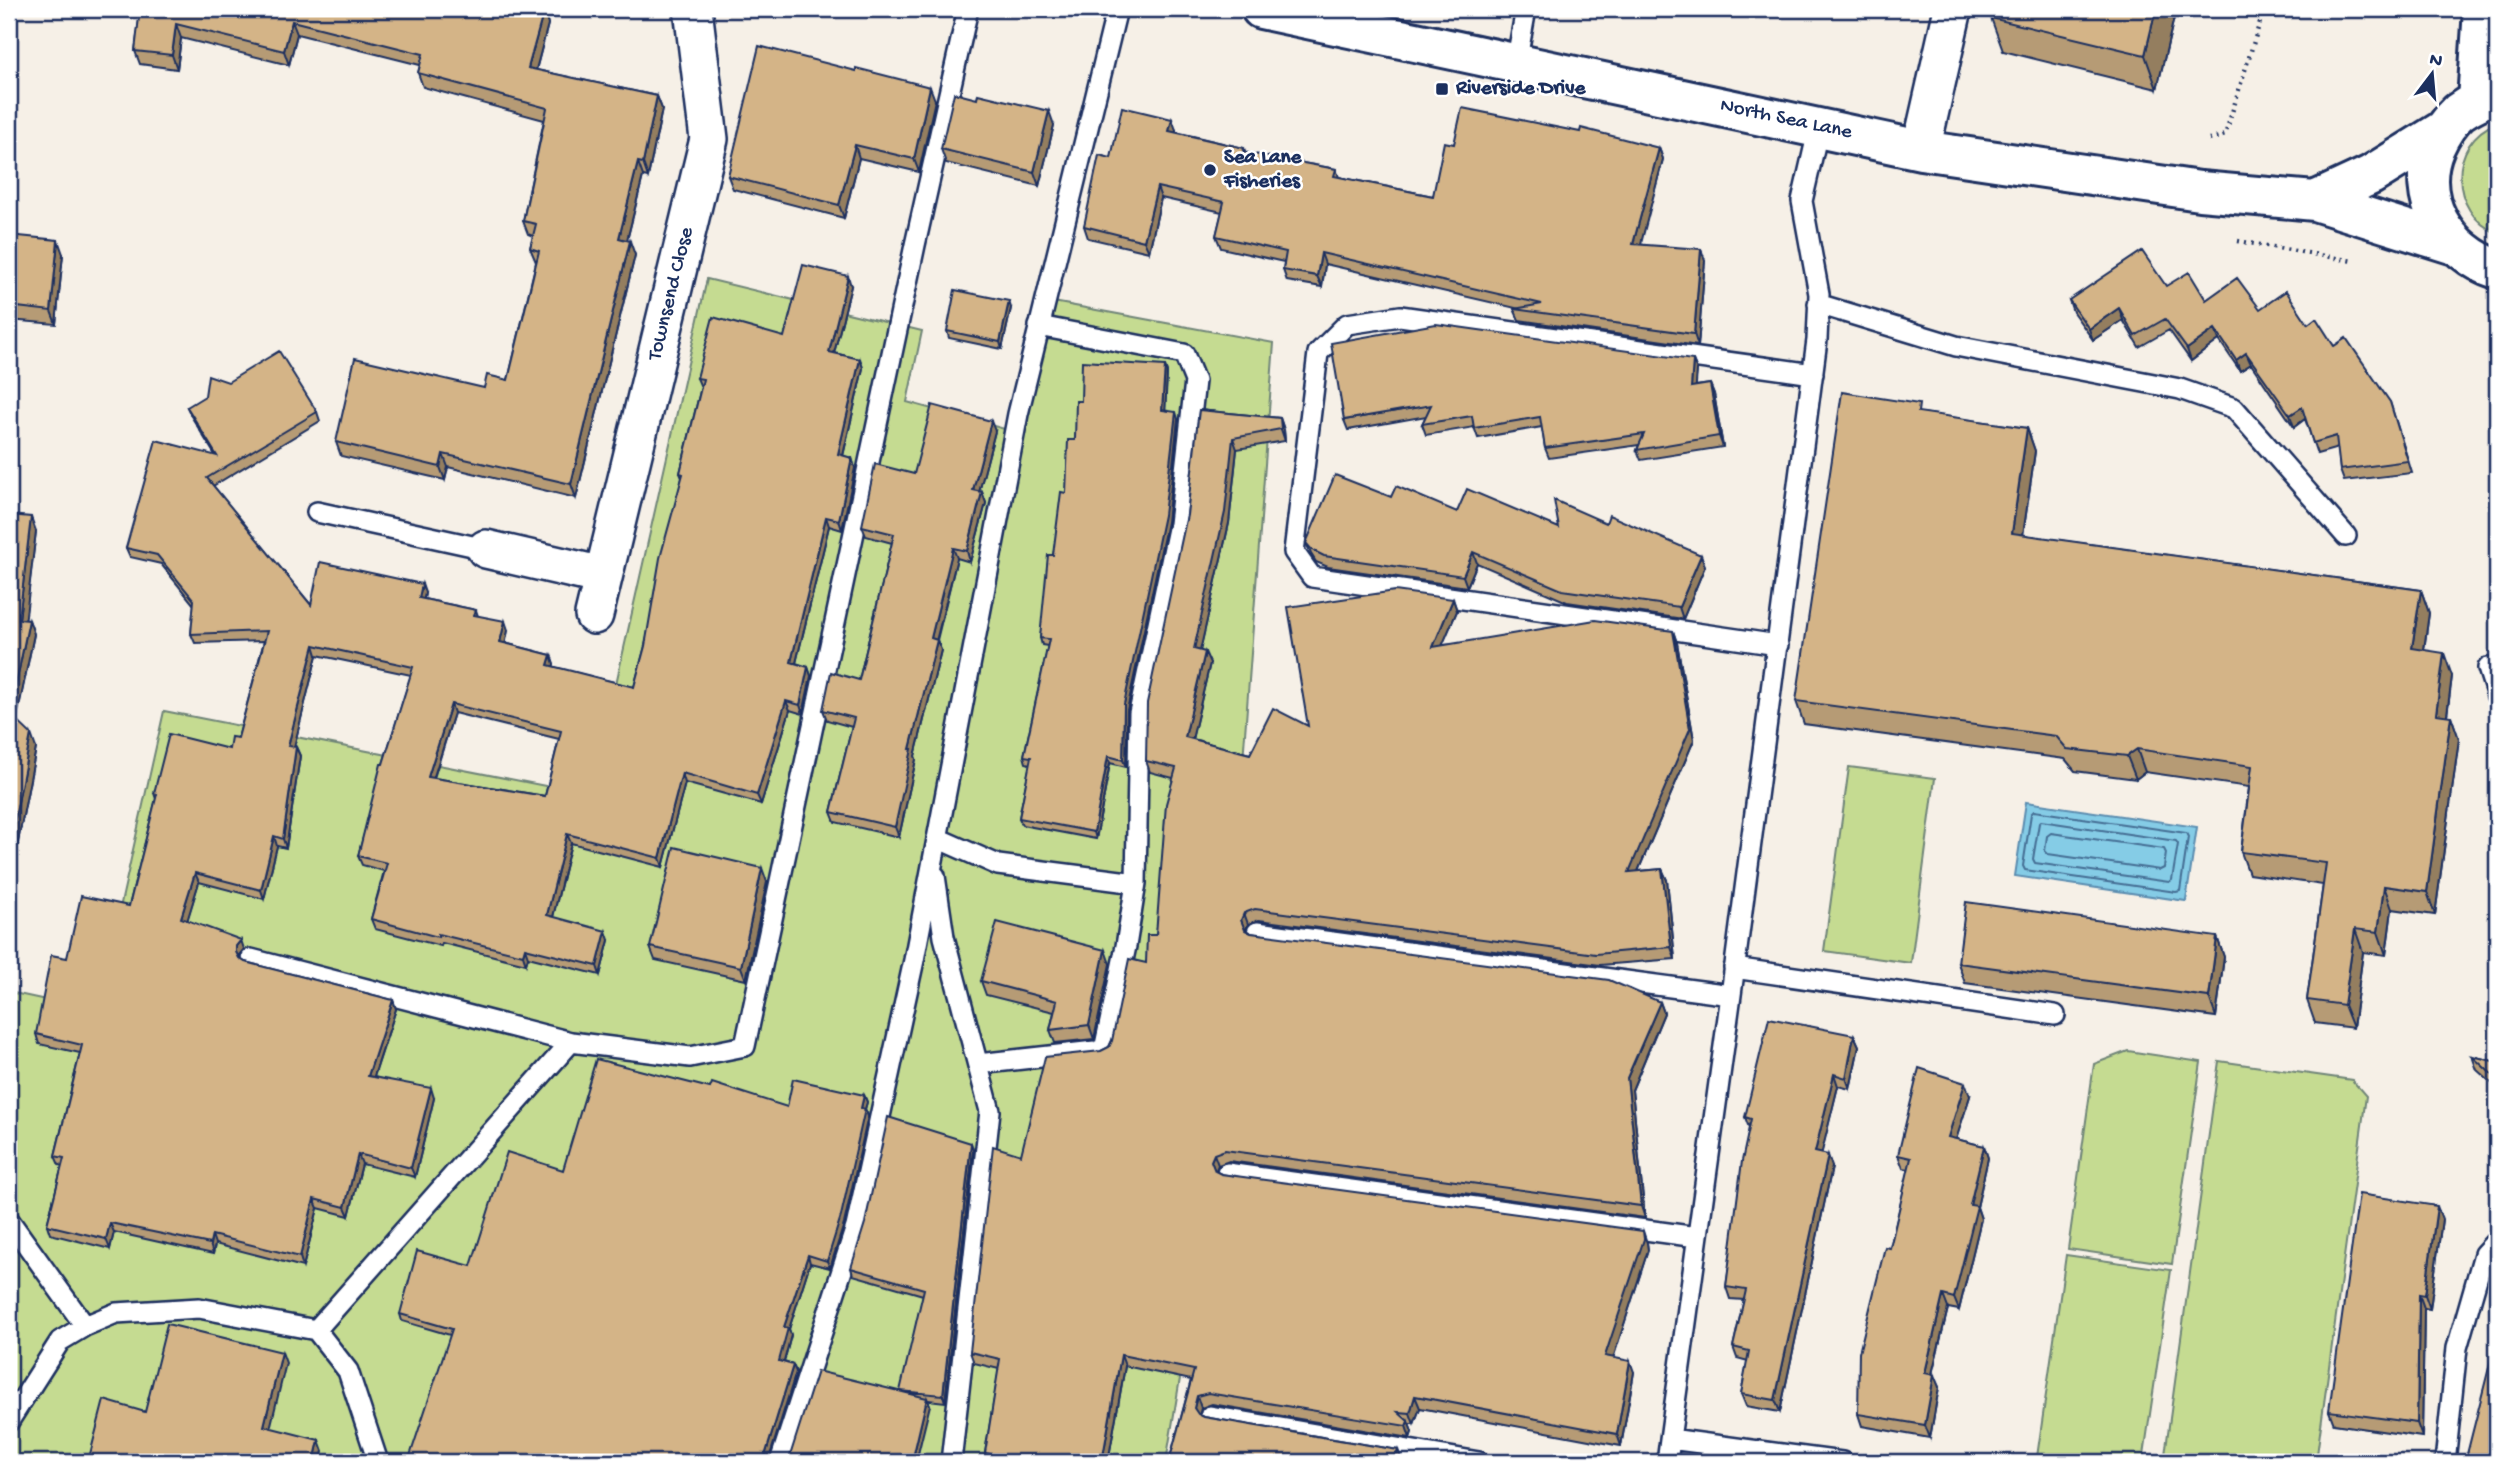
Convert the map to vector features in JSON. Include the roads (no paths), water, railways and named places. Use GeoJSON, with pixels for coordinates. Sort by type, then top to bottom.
{"type":"FeatureCollection","features":[{"type":"Feature","properties":{"kind":"street","name":"Townsend Close"},"geometry":{"type":"LineString","coordinates":[[594,615],[709,139],[693,9]]}},
{"type":"Feature","properties":{"kind":"street","name":"North Sea Lane"},"geometry":{"type":"LineString","coordinates":[[1261,9],[1305,13],[1516,64],[1921,150],[2200,191],[2315,201],[2455,246]]}},
{"type":"Feature","properties":{"kind":"street"},"geometry":{"type":"LineString","coordinates":[[1921,150],[1953,9]]}},
{"type":"Feature","properties":{"kind":"street"},"geometry":{"type":"LineString","coordinates":[[2483,9],[2487,97],[2458,113],[2442,131],[2430,160],[2428,191],[2437,220],[2455,246],[2474,260],[2497,269]]}},
{"type":"Feature","properties":{"kind":"street","name":"North Sea Lane"},"geometry":{"type":"LineString","coordinates":[[2315,201],[2371,175],[2442,131]]}},
{"type":"Feature","properties":{"kind":"street"},"geometry":{"type":"LineString","coordinates":[[486,550],[603,576]]}},
{"type":"Feature","properties":{"kind":"lane"},"geometry":{"type":"LineString","coordinates":[[251,959],[571,1042],[690,1057],[745,1046],[909,272],[968,9]]}},
{"type":"Feature","properties":{"kind":"lane"},"geometry":{"type":"LineString","coordinates":[[780,1462],[856,1227],[937,838],[1018,414],[1117,9]]}},
{"type":"Feature","properties":{"kind":"lane"},"geometry":{"type":"LineString","coordinates":[[1516,64],[1526,9]]}},
{"type":"Feature","properties":{"kind":"lane"},"geometry":{"type":"LineString","coordinates":[[1667,1462],[1813,374],[1819,294],[1802,201],[1819,127]]}},
{"type":"Feature","properties":{"kind":"lane"},"geometry":{"type":"LineString","coordinates":[[1818,304],[1956,346],[2180,389],[2234,408],[2346,536]]}},
{"type":"Feature","properties":{"kind":"lane"},"geometry":{"type":"LineString","coordinates":[[1778,645],[1312,577],[1293,552],[1316,366],[1318,353],[1347,324],[1399,316],[1813,374]]}},
{"type":"Feature","properties":{"kind":"lane"},"geometry":{"type":"LineString","coordinates":[[978,1064],[1104,1050],[1136,883],[1139,713],[1179,524],[1195,381],[1184,354],[1039,326]]}},
{"type":"Feature","properties":{"kind":"lane"},"geometry":{"type":"LineString","coordinates":[[317,512],[486,550]]}},
{"type":"Feature","properties":{"kind":"lane"},"geometry":{"type":"LineString","coordinates":[[2488,668],[2497,696]]}},
{"type":"Feature","properties":{"kind":"lane"},"geometry":{"type":"LineString","coordinates":[[937,838],[998,865],[1136,883]]}},
{"type":"Feature","properties":{"kind":"lane"},"geometry":{"type":"LineString","coordinates":[[932,861],[944,937],[990,1111],[951,1462]]}},
{"type":"Feature","properties":{"kind":"lane"},"geometry":{"type":"LineString","coordinates":[[1257,932],[1731,995]]}},
{"type":"Feature","properties":{"kind":"lane"},"geometry":{"type":"LineString","coordinates":[[1734,968],[2055,1015]]}},
{"type":"Feature","properties":{"kind":"lane"},"geometry":{"type":"LineString","coordinates":[[316,1330],[571,1042]]}},
{"type":"Feature","properties":{"kind":"lane"},"geometry":{"type":"LineString","coordinates":[[1227,1173],[1697,1237]]}},
{"type":"Feature","properties":{"kind":"lane"},"geometry":{"type":"LineString","coordinates":[[9,1220],[85,1326]]}},
{"type":"Feature","properties":{"kind":"lane"},"geometry":{"type":"LineString","coordinates":[[2445,1462],[2457,1348],[2484,1254],[2497,1240]]}},
{"type":"Feature","properties":{"kind":"lane"},"geometry":{"type":"LineString","coordinates":[[9,1421],[60,1341],[85,1326],[116,1313],[199,1308],[316,1330],[348,1371],[377,1462]]}},
{"type":"Feature","properties":{"kind":"lane"},"geometry":{"type":"LineString","coordinates":[[1210,1416],[1479,1462]]}},
{"type":"Feature","properties":{"kind":"lane"},"geometry":{"type":"LineString","coordinates":[[1670,1439],[1842,1462]]}},
{"type":"Feature","properties":{"kind":"water"},"geometry":{"type":"Polygon","coordinates":[[[2026,802],[2197,827],[2186,901],[2015,876],[2026,802]]]}},
{"type":"Feature","properties":{"kind":"place","name":"Riverside Drive"},"geometry":{"type":"Point","coordinates":[1442,89]}},
{"type":"Feature","properties":{"kind":"place","name":"Sea Lane Fisheries"},"geometry":{"type":"Point","coordinates":[1210,170]}}]}
